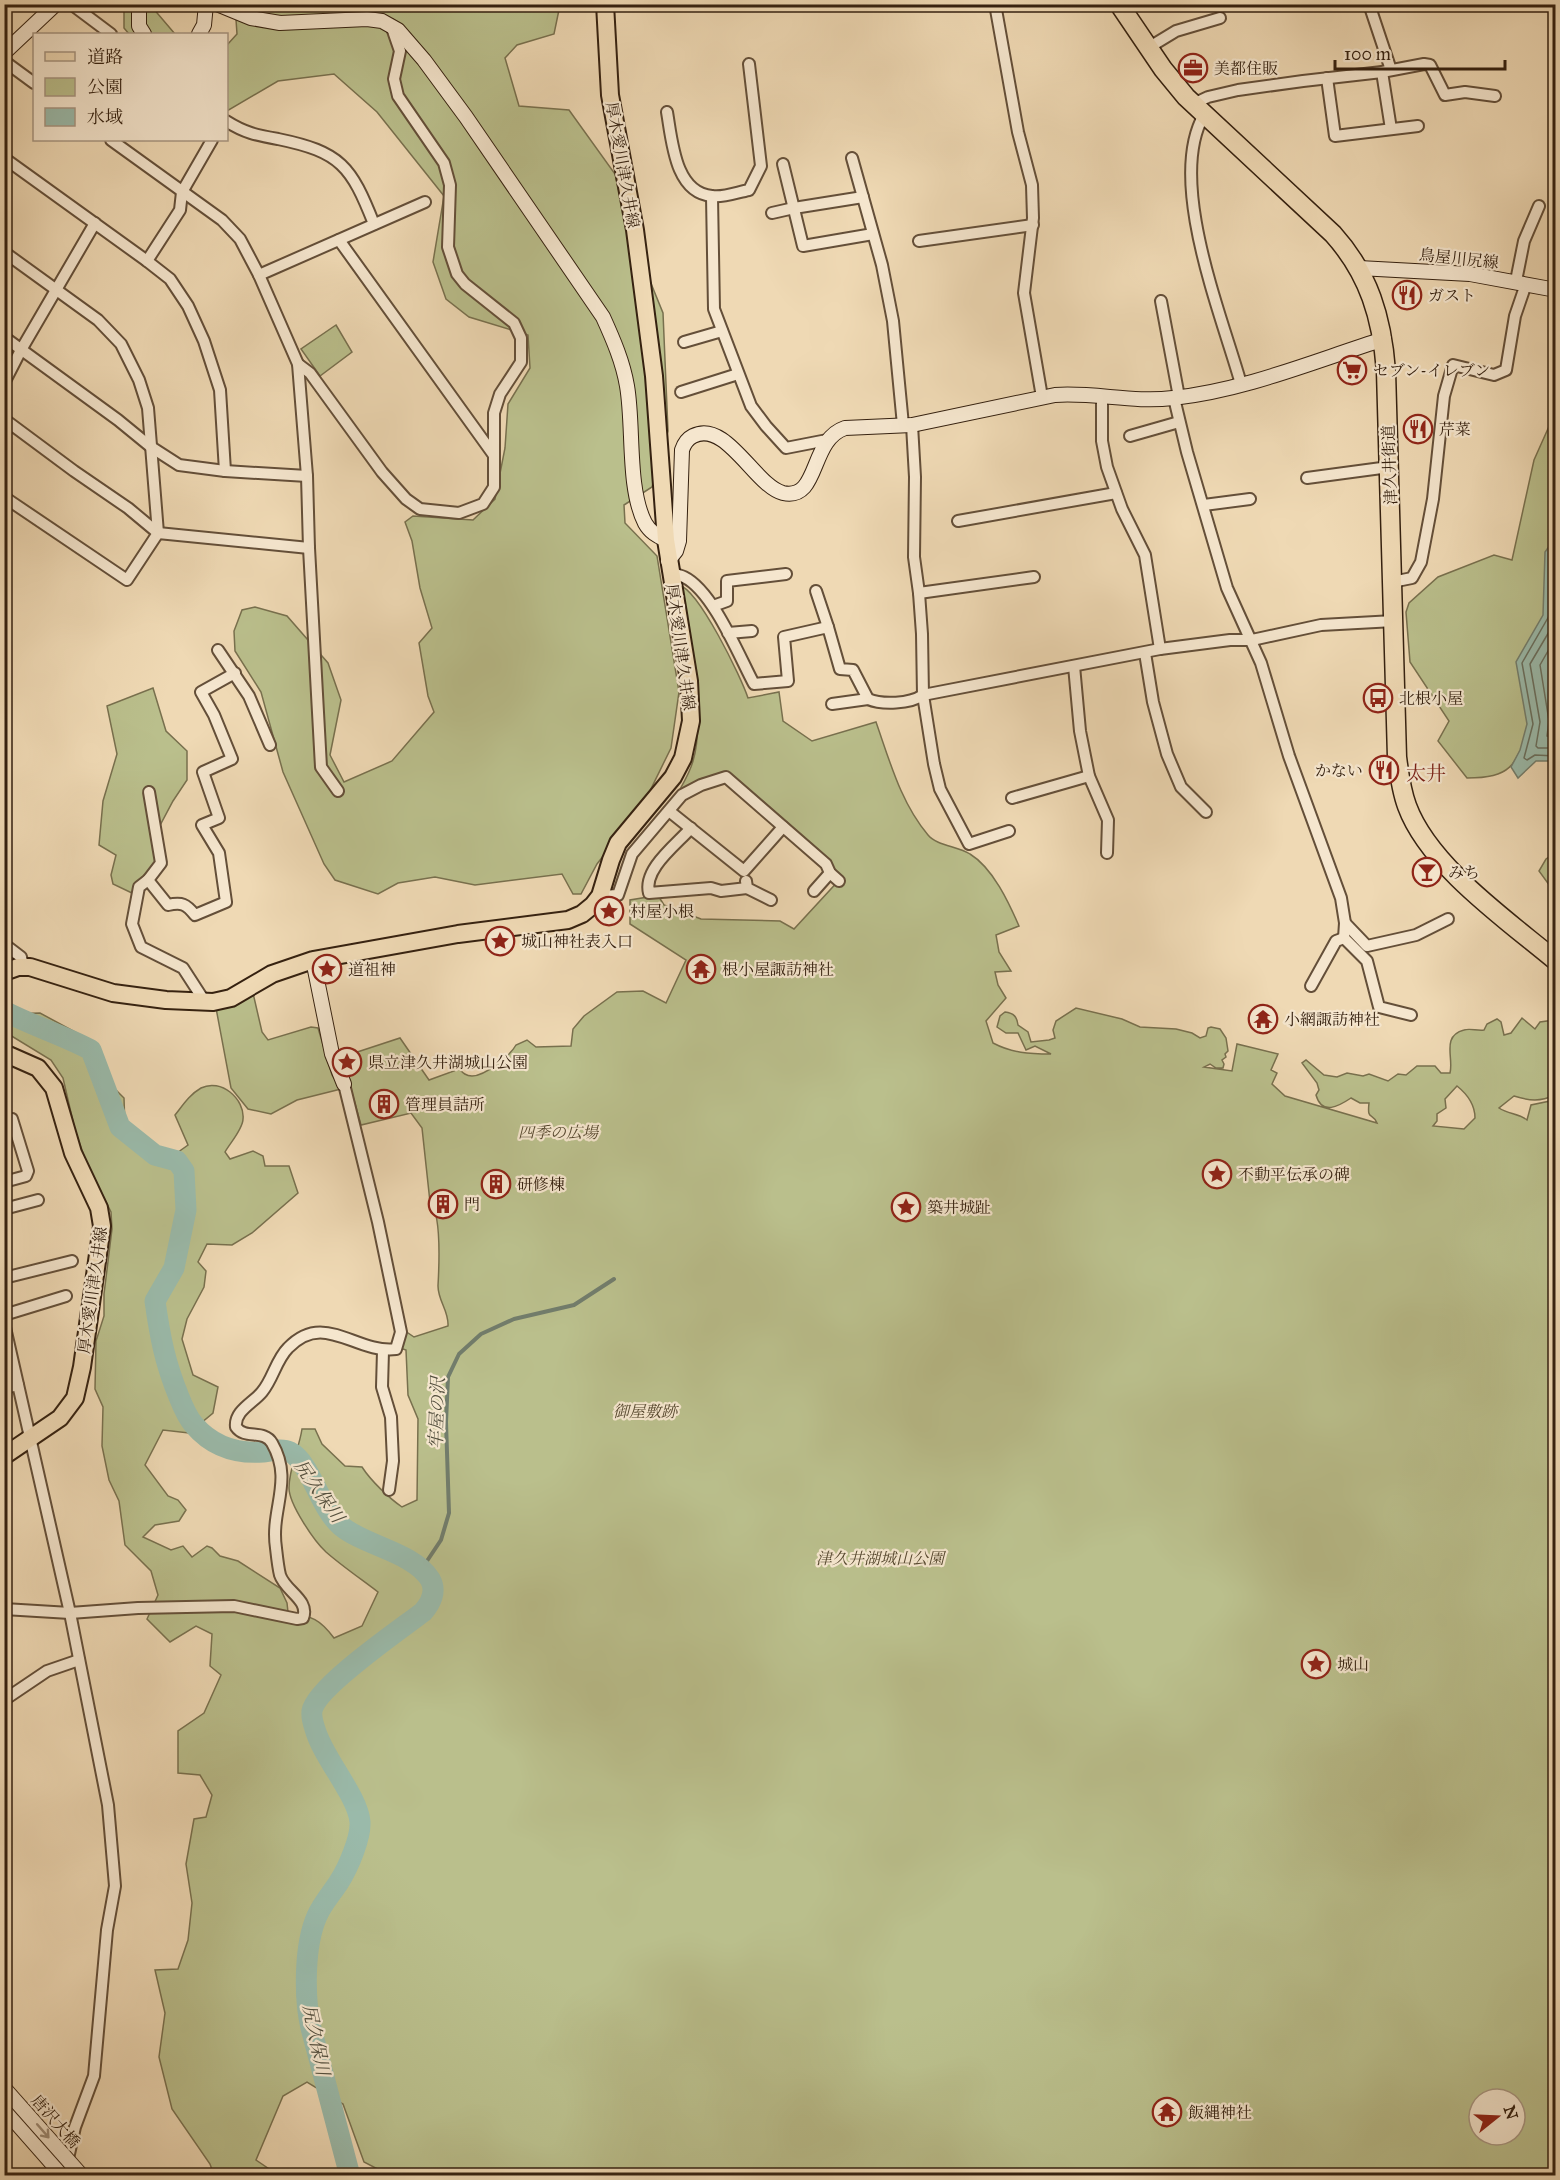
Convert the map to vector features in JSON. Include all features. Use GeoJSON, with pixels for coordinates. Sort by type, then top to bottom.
{"type":"FeatureCollection","features":[{"type":"Feature","properties":{"kind":"highway","name":"津久井街道"},"geometry":{"type":"LineString","coordinates":[[1119,4],[1174,84],[1327,228],[1359,268],[1374,301],[1384,339],[1397,756],[1401,783],[1411,815],[1428,843],[1449,869],[1556,961]]}},
{"type":"Feature","properties":{"kind":"main road","name":"厚木愛川津久井線"},"geometry":{"type":"LineString","coordinates":[[600,896],[618,843],[673,777],[683,758],[692,713],[669,567],[654,376],[635,230],[610,95],[605,4]]}},
{"type":"Feature","properties":{"kind":"main road"},"geometry":{"type":"LineString","coordinates":[[4,972],[23,966],[42,969],[86,986],[113,993],[152,999],[205,1002],[231,998],[272,974],[313,960],[458,934],[568,920],[586,911],[600,896]]}},
{"type":"Feature","properties":{"kind":"main road","name":"厚木愛川津久井線"},"geometry":{"type":"LineString","coordinates":[[4,1053],[38,1068],[54,1088],[73,1153],[97,1203],[102,1220],[77,1394],[63,1415],[4,1456]]}},
{"type":"Feature","properties":{"kind":"street"},"geometry":{"type":"LineString","coordinates":[[4,53],[57,4]]}},
{"type":"Feature","properties":{"kind":"street"},"geometry":{"type":"LineString","coordinates":[[71,4],[110,33]]}},
{"type":"Feature","properties":{"kind":"street"},"geometry":{"type":"LineString","coordinates":[[139,4],[139,26],[143,33]]}},
{"type":"Feature","properties":{"kind":"street"},"geometry":{"type":"LineString","coordinates":[[995,4],[1018,132],[1032,185],[1033,225],[1024,293],[1042,397]]}},
{"type":"Feature","properties":{"kind":"street"},"geometry":{"type":"LineString","coordinates":[[1369,4],[1387,71],[1391,129]]}},
{"type":"Feature","properties":{"kind":"street"},"geometry":{"type":"LineString","coordinates":[[200,33],[210,7],[280,23],[367,19],[382,21],[390,25],[420,55],[466,117],[603,316],[621,361],[627,385],[634,470],[640,510],[646,524],[654,534],[666,540]]}},
{"type":"Feature","properties":{"kind":"street"},"geometry":{"type":"LineString","coordinates":[[1148,48],[1176,31],[1220,18]]}},
{"type":"Feature","properties":{"kind":"street"},"geometry":{"type":"LineString","coordinates":[[298,364],[309,373],[382,472],[406,499],[420,509],[459,513],[483,504],[494,487],[494,413],[500,394],[521,362],[521,338],[514,323],[465,284],[457,274],[448,247],[450,185],[444,163],[398,96],[394,79],[400,51],[390,25]]}},
{"type":"Feature","properties":{"kind":"street"},"geometry":{"type":"LineString","coordinates":[[4,61],[33,82]]}},
{"type":"Feature","properties":{"kind":"street"},"geometry":{"type":"LineString","coordinates":[[667,112],[672,143],[682,175],[691,189],[712,196],[749,190],[761,166],[749,64]]}},
{"type":"Feature","properties":{"kind":"street"},"geometry":{"type":"LineString","coordinates":[[1241,384],[1210,284],[1193,201],[1191,170],[1198,125],[1198,109],[1208,97],[1238,90],[1387,71],[1424,64],[1430,65],[1445,95],[1465,92],[1495,96]]}},
{"type":"Feature","properties":{"kind":"street"},"geometry":{"type":"LineString","coordinates":[[1327,78],[1335,136],[1418,126]]}},
{"type":"Feature","properties":{"kind":"street"},"geometry":{"type":"LineString","coordinates":[[228,122],[244,132],[309,146],[334,158],[351,175],[364,198],[374,224]]}},
{"type":"Feature","properties":{"kind":"street"},"geometry":{"type":"LineString","coordinates":[[112,141],[222,220],[240,239],[259,275],[298,364],[307,476],[321,766],[338,791]]}},
{"type":"Feature","properties":{"kind":"street"},"geometry":{"type":"LineString","coordinates":[[147,261],[180,210],[182,192],[211,141]]}},
{"type":"Feature","properties":{"kind":"street"},"geometry":{"type":"LineString","coordinates":[[4,158],[170,279],[188,306],[204,341],[220,390],[225,471]]}},
{"type":"Feature","properties":{"kind":"street"},"geometry":{"type":"LineString","coordinates":[[852,158],[882,265],[893,321],[915,477],[914,557],[919,593],[923,695],[940,789],[969,844],[1009,831]]}},
{"type":"Feature","properties":{"kind":"street"},"geometry":{"type":"LineString","coordinates":[[783,164],[804,246],[873,234]]}},
{"type":"Feature","properties":{"kind":"street"},"geometry":{"type":"LineString","coordinates":[[712,196],[714,309],[751,406],[786,448],[827,440]]}},
{"type":"Feature","properties":{"kind":"street"},"geometry":{"type":"LineString","coordinates":[[772,213],[862,197]]}},
{"type":"Feature","properties":{"kind":"street"},"geometry":{"type":"LineString","coordinates":[[259,275],[425,202]]}},
{"type":"Feature","properties":{"kind":"street"},"geometry":{"type":"LineString","coordinates":[[1392,582],[1412,578],[1421,562],[1433,499],[1443,396],[1453,365],[1494,375],[1506,370],[1521,283],[1524,241],[1539,206]]}},
{"type":"Feature","properties":{"kind":"street"},"geometry":{"type":"LineString","coordinates":[[4,383],[95,223]]}},
{"type":"Feature","properties":{"kind":"street"},"geometry":{"type":"LineString","coordinates":[[919,241],[1033,225]]}},
{"type":"Feature","properties":{"kind":"street"},"geometry":{"type":"LineString","coordinates":[[339,240],[494,454]]}},
{"type":"Feature","properties":{"kind":"street"},"geometry":{"type":"LineString","coordinates":[[4,252],[98,320],[121,344],[139,380],[148,408],[158,533],[127,580],[4,496]]}},
{"type":"Feature","properties":{"kind":"street","name":"鳥屋川尻線"},"geometry":{"type":"LineString","coordinates":[[1359,268],[1470,274],[1556,290]]}},
{"type":"Feature","properties":{"kind":"street"},"geometry":{"type":"LineString","coordinates":[[1161,301],[1179,422],[1227,588],[1261,663],[1289,756],[1341,898],[1345,923],[1344,938],[1367,962],[1379,1007],[1411,1015]]}},
{"type":"Feature","properties":{"kind":"street"},"geometry":{"type":"LineString","coordinates":[[684,342],[722,331]]}},
{"type":"Feature","properties":{"kind":"street"},"geometry":{"type":"LineString","coordinates":[[4,337],[118,420],[151,447],[179,465],[225,471],[307,476]]}},
{"type":"Feature","properties":{"kind":"street"},"geometry":{"type":"LineString","coordinates":[[828,627],[784,637],[788,681],[754,684],[713,606],[697,587],[669,567],[678,545],[680,459],[683,446],[688,439],[704,433],[715,436],[738,454],[773,489],[787,493],[797,491],[808,482],[820,451],[827,440],[835,433],[848,428],[907,425],[1042,397],[1064,395],[1139,400],[1177,398],[1241,384],[1322,361],[1384,339]]}},
{"type":"Feature","properties":{"kind":"street"},"geometry":{"type":"LineString","coordinates":[[681,392],[738,374]]}},
{"type":"Feature","properties":{"kind":"street"},"geometry":{"type":"LineString","coordinates":[[1102,397],[1102,441],[1107,467],[1116,493],[1145,555],[1160,649]]}},
{"type":"Feature","properties":{"kind":"street"},"geometry":{"type":"LineString","coordinates":[[5,422],[128,508],[158,533],[309,548]]}},
{"type":"Feature","properties":{"kind":"street"},"geometry":{"type":"LineString","coordinates":[[1130,436],[1179,422]]}},
{"type":"Feature","properties":{"kind":"street"},"geometry":{"type":"LineString","coordinates":[[1307,478],[1389,467]]}},
{"type":"Feature","properties":{"kind":"street"},"geometry":{"type":"LineString","coordinates":[[958,520],[1116,493]]}},
{"type":"Feature","properties":{"kind":"street"},"geometry":{"type":"LineString","coordinates":[[1204,506],[1250,499]]}},
{"type":"Feature","properties":{"kind":"street"},"geometry":{"type":"LineString","coordinates":[[713,606],[727,601],[727,581],[786,574]]}},
{"type":"Feature","properties":{"kind":"street"},"geometry":{"type":"LineString","coordinates":[[919,593],[1034,577]]}},
{"type":"Feature","properties":{"kind":"street"},"geometry":{"type":"LineString","coordinates":[[816,591],[840,669],[853,670],[868,699]]}},
{"type":"Feature","properties":{"kind":"street"},"geometry":{"type":"LineString","coordinates":[[832,704],[868,699],[876,702],[915,700],[923,695],[1160,649],[1230,640],[1252,640],[1321,625],[1394,621]]}},
{"type":"Feature","properties":{"kind":"street"},"geometry":{"type":"LineString","coordinates":[[728,633],[752,631]]}},
{"type":"Feature","properties":{"kind":"street"},"geometry":{"type":"LineString","coordinates":[[218,650],[249,696],[270,746]]}},
{"type":"Feature","properties":{"kind":"street"},"geometry":{"type":"LineString","coordinates":[[1145,653],[1153,702],[1167,754],[1181,787],[1206,812]]}},
{"type":"Feature","properties":{"kind":"street"},"geometry":{"type":"LineString","coordinates":[[1074,666],[1080,731],[1089,776],[1108,820],[1107,853]]}},
{"type":"Feature","properties":{"kind":"street"},"geometry":{"type":"LineString","coordinates":[[148,880],[168,904],[178,902],[185,904],[195,915],[226,902],[219,853],[202,825],[219,818],[203,772],[232,759],[201,692],[235,673]]}},
{"type":"Feature","properties":{"kind":"street"},"geometry":{"type":"LineString","coordinates":[[1012,798],[1089,776]]}},
{"type":"Feature","properties":{"kind":"street"},"geometry":{"type":"LineString","coordinates":[[600,896],[618,894],[632,854],[682,795],[726,777],[826,864],[830,873],[839,881]]}},
{"type":"Feature","properties":{"kind":"street"},"geometry":{"type":"LineString","coordinates":[[148,792],[161,863],[148,880],[139,887],[132,924],[136,939],[141,947],[183,968],[205,1002]]}},
{"type":"Feature","properties":{"kind":"street"},"geometry":{"type":"LineString","coordinates":[[669,811],[744,871],[747,888]]}},
{"type":"Feature","properties":{"kind":"street"},"geometry":{"type":"LineString","coordinates":[[744,871],[783,827]]}},
{"type":"Feature","properties":{"kind":"street"},"geometry":{"type":"LineString","coordinates":[[691,828],[654,868],[647,885],[649,893],[711,888],[720,891],[747,888],[771,900]]}},
{"type":"Feature","properties":{"kind":"street"},"geometry":{"type":"LineString","coordinates":[[814,891],[830,873]]}},
{"type":"Feature","properties":{"kind":"street"},"geometry":{"type":"LineString","coordinates":[[1345,923],[1366,946],[1416,934],[1448,919]]}},
{"type":"Feature","properties":{"kind":"street"},"geometry":{"type":"LineString","coordinates":[[1311,986],[1336,941],[1344,938]]}},
{"type":"Feature","properties":{"kind":"street"},"geometry":{"type":"LineString","coordinates":[[4,944],[21,957],[23,966]]}},
{"type":"Feature","properties":{"kind":"street"},"geometry":{"type":"LineString","coordinates":[[4,1609],[70,1613],[203,1605],[234,1606],[297,1619],[303,1618],[305,1614],[301,1602],[280,1577],[274,1539],[282,1486],[279,1460],[270,1439],[262,1435],[244,1434],[239,1431],[235,1421],[238,1414],[264,1391],[289,1346],[310,1333],[331,1332],[383,1351],[396,1349],[401,1332],[378,1222],[343,1078],[325,1025],[313,960]]}},
{"type":"Feature","properties":{"kind":"street"},"geometry":{"type":"LineString","coordinates":[[4,1119],[12,1119],[28,1171],[26,1176],[4,1182]]}},
{"type":"Feature","properties":{"kind":"street"},"geometry":{"type":"LineString","coordinates":[[4,1209],[38,1200]]}},
{"type":"Feature","properties":{"kind":"street"},"geometry":{"type":"LineString","coordinates":[[4,1278],[72,1261]]}},
{"type":"Feature","properties":{"kind":"street"},"geometry":{"type":"LineString","coordinates":[[4,1315],[66,1296]]}},
{"type":"Feature","properties":{"kind":"street"},"geometry":{"type":"LineString","coordinates":[[4,1323],[9,1360],[18,1385],[70,1613],[108,1805],[115,1886],[107,1930],[94,2076],[72,2137],[65,2175]]}},
{"type":"Feature","properties":{"kind":"street"},"geometry":{"type":"LineString","coordinates":[[383,1351],[382,1387],[392,1417],[393,1461],[389,1490]]}},
{"type":"Feature","properties":{"kind":"street"},"geometry":{"type":"LineString","coordinates":[[4,1388],[18,1385]]}},
{"type":"Feature","properties":{"kind":"street"},"geometry":{"type":"LineString","coordinates":[[4,1700],[47,1671],[79,1660]]}},
{"type":"Feature","properties":{"kind":"street","name":"唐沢大橋"},"geometry":{"type":"LineString","coordinates":[[4,2088],[82,2175]]}},
{"type":"Feature","properties":{"kind":"street","name":"唐沢大橋"},"geometry":{"type":"LineString","coordinates":[[4,2109],[65,2175]]}},
{"type":"Feature","properties":{"kind":"green space"},"geometry":{"type":"Polygon","coordinates":[[[124,5],[152,5],[174,33],[128,33],[124,28],[124,5]]]}},
{"type":"Feature","properties":{"kind":"green space"},"geometry":{"type":"Polygon","coordinates":[[[235,5],[560,5],[554,34],[517,45],[505,58],[519,106],[569,110],[615,174],[626,222],[663,313],[668,431],[652,487],[624,505],[625,523],[657,556],[679,692],[671,748],[643,805],[597,864],[581,894],[573,894],[562,874],[475,885],[435,877],[398,883],[378,894],[335,880],[324,864],[283,772],[261,692],[235,651],[234,631],[242,610],[255,607],[287,616],[328,663],[341,700],[330,755],[344,782],[392,761],[434,712],[428,696],[419,643],[432,628],[420,588],[412,541],[405,522],[413,516],[473,520],[495,499],[505,448],[508,404],[530,368],[528,335],[469,317],[446,299],[433,262],[444,196],[377,112],[334,74],[278,81],[228,110],[228,44],[237,34],[235,5]]]}},
{"type":"Feature","properties":{"kind":"green space"},"geometry":{"type":"Polygon","coordinates":[[[336,325],[352,352],[320,376],[301,349],[336,325]]]}},
{"type":"Feature","properties":{"kind":"green space"},"geometry":{"type":"Polygon","coordinates":[[[1555,413],[1555,545],[1528,727],[1520,751],[1510,767],[1493,776],[1467,778],[1438,741],[1449,721],[1410,662],[1406,612],[1409,603],[1438,577],[1494,555],[1512,560],[1534,460],[1555,413]]]}},
{"type":"Feature","properties":{"kind":"green space","name":"津久井湖城山公園"},"geometry":{"type":"Polygon","coordinates":[[[679,585],[687,590],[708,617],[748,698],[779,692],[783,721],[812,741],[876,722],[897,782],[919,823],[932,839],[970,854],[986,868],[1005,897],[1019,926],[996,935],[999,952],[1011,971],[995,972],[998,985],[1006,998],[986,1021],[993,1043],[1007,1049],[1035,1054],[1051,1054],[1035,1046],[1026,1050],[1018,1033],[1006,1033],[997,1027],[1000,1016],[1005,1012],[1011,1013],[1018,1025],[1028,1032],[1031,1042],[1055,1038],[1053,1030],[1056,1021],[1076,1008],[1122,1019],[1140,1027],[1176,1029],[1192,1033],[1200,1038],[1206,1036],[1208,1028],[1211,1027],[1220,1029],[1226,1038],[1228,1051],[1222,1060],[1223,1068],[1216,1068],[1210,1064],[1204,1067],[1232,1071],[1237,1044],[1278,1054],[1271,1070],[1277,1073],[1272,1084],[1285,1096],[1377,1123],[1369,1114],[1369,1103],[1360,1103],[1351,1098],[1336,1106],[1322,1105],[1316,1095],[1319,1090],[1317,1083],[1302,1063],[1306,1060],[1324,1075],[1337,1077],[1347,1073],[1363,1076],[1369,1074],[1388,1081],[1398,1074],[1406,1075],[1417,1066],[1435,1066],[1441,1073],[1450,1073],[1451,1042],[1457,1033],[1466,1029],[1484,1030],[1487,1024],[1497,1019],[1501,1022],[1504,1035],[1511,1033],[1522,1018],[1535,1029],[1540,1022],[1555,1018],[1555,1095],[1535,1100],[1514,1096],[1499,1108],[1527,1120],[1531,1105],[1555,1100],[1555,2175],[389,2175],[364,2162],[343,2104],[307,2082],[283,2096],[256,2160],[278,2175],[214,2175],[210,2164],[172,2109],[159,2057],[165,2013],[155,1970],[178,1969],[188,1940],[192,1903],[186,1864],[194,1819],[206,1817],[212,1795],[200,1775],[178,1773],[178,1731],[204,1713],[221,1675],[210,1666],[212,1634],[196,1626],[170,1642],[147,1619],[158,1595],[151,1571],[125,1545],[119,1501],[109,1480],[102,1446],[103,1407],[95,1389],[96,1341],[104,1316],[104,1294],[112,1229],[111,1212],[86,1162],[75,1130],[63,1078],[51,1060],[5,1032],[5,1014],[40,1013],[77,1033],[91,1062],[96,1090],[113,1087],[124,1098],[125,1128],[152,1149],[174,1155],[188,1145],[175,1115],[186,1100],[201,1088],[216,1086],[230,1092],[240,1104],[243,1112],[241,1127],[225,1152],[230,1159],[253,1151],[263,1156],[265,1166],[289,1166],[298,1193],[252,1233],[232,1245],[207,1244],[198,1262],[206,1271],[204,1287],[187,1319],[182,1339],[193,1375],[218,1387],[213,1413],[189,1433],[163,1430],[145,1465],[168,1496],[178,1500],[186,1510],[179,1521],[155,1525],[143,1537],[171,1550],[183,1546],[192,1557],[207,1546],[220,1556],[238,1561],[280,1588],[287,1603],[288,1612],[314,1619],[324,1626],[334,1638],[362,1626],[378,1592],[321,1547],[303,1522],[290,1495],[291,1473],[302,1429],[315,1429],[322,1444],[345,1466],[362,1467],[380,1489],[402,1507],[417,1500],[418,1419],[408,1395],[406,1350],[400,1348],[405,1331],[414,1337],[448,1326],[448,1321],[438,1291],[438,1229],[434,1208],[430,1202],[422,1128],[411,1113],[361,1125],[342,1057],[400,1038],[429,1080],[459,1069],[470,1076],[484,1073],[503,1060],[516,1045],[527,1040],[536,1047],[571,1046],[573,1029],[584,1016],[617,992],[643,991],[666,1003],[686,960],[630,924],[630,900],[654,896],[659,897],[664,905],[701,919],[780,921],[794,929],[841,878],[833,872],[832,864],[727,773],[700,779],[679,791],[689,773],[697,742],[697,698],[679,585]],[[1457,1086],[1445,1099],[1446,1108],[1437,1114],[1437,1121],[1433,1126],[1464,1129],[1475,1118],[1474,1109],[1457,1086]]]}},
{"type":"Feature","properties":{"kind":"green space"},"geometry":{"type":"Polygon","coordinates":[[[153,688],[166,731],[187,751],[187,780],[156,833],[157,863],[134,894],[113,884],[111,875],[116,855],[99,845],[103,801],[117,754],[107,706],[153,688]]]}},
{"type":"Feature","properties":{"kind":"green space"},"geometry":{"type":"Polygon","coordinates":[[[1555,853],[1555,893],[1539,871],[1546,859],[1555,853]]]}},
{"type":"Feature","properties":{"kind":"green space"},"geometry":{"type":"Polygon","coordinates":[[[253,993],[262,1032],[268,1040],[311,1027],[318,1028],[332,1075],[341,1089],[297,1100],[271,1114],[248,1109],[231,1088],[216,1008],[239,1003],[253,993]]]}},
{"type":"Feature","properties":{"kind":"water"},"geometry":{"type":"Polygon","coordinates":[[[1555,538],[1555,764],[1552,761],[1536,761],[1518,778],[1511,767],[1520,750],[1527,724],[1516,662],[1543,615],[1545,552],[1555,538]]]}},
{"type":"Feature","properties":{"kind":"waterway","name":"尻久保川"},"geometry":{"type":"LineString","coordinates":[[4,1011],[91,1050],[120,1127],[155,1155],[177,1161],[184,1171],[186,1210],[174,1268],[155,1301],[170,1373],[192,1422],[209,1438],[234,1450],[290,1452],[304,1466],[333,1518],[341,1526],[412,1562],[432,1583],[432,1597],[423,1612],[343,1674],[317,1701],[312,1711],[319,1740],[347,1789],[358,1812],[360,1822],[350,1861],[319,1912],[313,1928],[306,1972],[311,2028],[350,2176]]}},
{"type":"Feature","properties":{"kind":"waterway","name":"牢屋の沢"},"geometry":{"type":"LineString","coordinates":[[421,1570],[441,1540],[449,1513],[446,1422],[448,1377],[459,1354],[481,1334],[514,1319],[574,1305],[614,1279]]}},
{"type":"Feature","properties":{"kind":"place","name":"美都住販"},"geometry":{"type":"Point","coordinates":[1193,68]}},
{"type":"Feature","properties":{"kind":"place","name":"ガスト"},"geometry":{"type":"Point","coordinates":[1407,295]}},
{"type":"Feature","properties":{"kind":"place","name":"セブン-イレブン"},"geometry":{"type":"Point","coordinates":[1352,370]}},
{"type":"Feature","properties":{"kind":"place","name":"芹菜"},"geometry":{"type":"Point","coordinates":[1418,429]}},
{"type":"Feature","properties":{"kind":"place","name":"北根小屋"},"geometry":{"type":"Point","coordinates":[1378,698]}},
{"type":"Feature","properties":{"kind":"place","name":"かない"},"geometry":{"type":"Point","coordinates":[1384,770]}},
{"type":"Feature","properties":{"kind":"place","name":"みち"},"geometry":{"type":"Point","coordinates":[1427,872]}},
{"type":"Feature","properties":{"kind":"place","name":"村屋小根"},"geometry":{"type":"Point","coordinates":[609,911]}},
{"type":"Feature","properties":{"kind":"place","name":"城山神社表入口"},"geometry":{"type":"Point","coordinates":[500,941]}},
{"type":"Feature","properties":{"kind":"place","name":"道祖神"},"geometry":{"type":"Point","coordinates":[327,969]}},
{"type":"Feature","properties":{"kind":"place","name":"根小屋諏訪神社"},"geometry":{"type":"Point","coordinates":[701,969]}},
{"type":"Feature","properties":{"kind":"place","name":"小網諏訪神社"},"geometry":{"type":"Point","coordinates":[1263,1019]}},
{"type":"Feature","properties":{"kind":"place","name":"県立津久井湖城山公園"},"geometry":{"type":"Point","coordinates":[347,1062]}},
{"type":"Feature","properties":{"kind":"place","name":"管理員詰所"},"geometry":{"type":"Point","coordinates":[384,1104]}},
{"type":"Feature","properties":{"kind":"place","name":"不動平伝承の碑"},"geometry":{"type":"Point","coordinates":[1217,1174]}},
{"type":"Feature","properties":{"kind":"place","name":"研修棟"},"geometry":{"type":"Point","coordinates":[496,1184]}},
{"type":"Feature","properties":{"kind":"place","name":"門"},"geometry":{"type":"Point","coordinates":[443,1204]}},
{"type":"Feature","properties":{"kind":"place","name":"築井城趾"},"geometry":{"type":"Point","coordinates":[906,1207]}},
{"type":"Feature","properties":{"kind":"place","name":"城山"},"geometry":{"type":"Point","coordinates":[1316,1664]}},
{"type":"Feature","properties":{"kind":"place","name":"飯縄神社"},"geometry":{"type":"Point","coordinates":[1167,2112]}},
{"type":"Feature","properties":{"kind":"district","name":"太井"},"geometry":{"type":"Point","coordinates":[1426,773]}},
{"type":"Feature","properties":{"kind":"park label","name":"四季の広場"},"geometry":{"type":"Point","coordinates":[558,1132]}},
{"type":"Feature","properties":{"kind":"park label","name":"御屋敷跡"},"geometry":{"type":"Point","coordinates":[645,1411]}}]}
